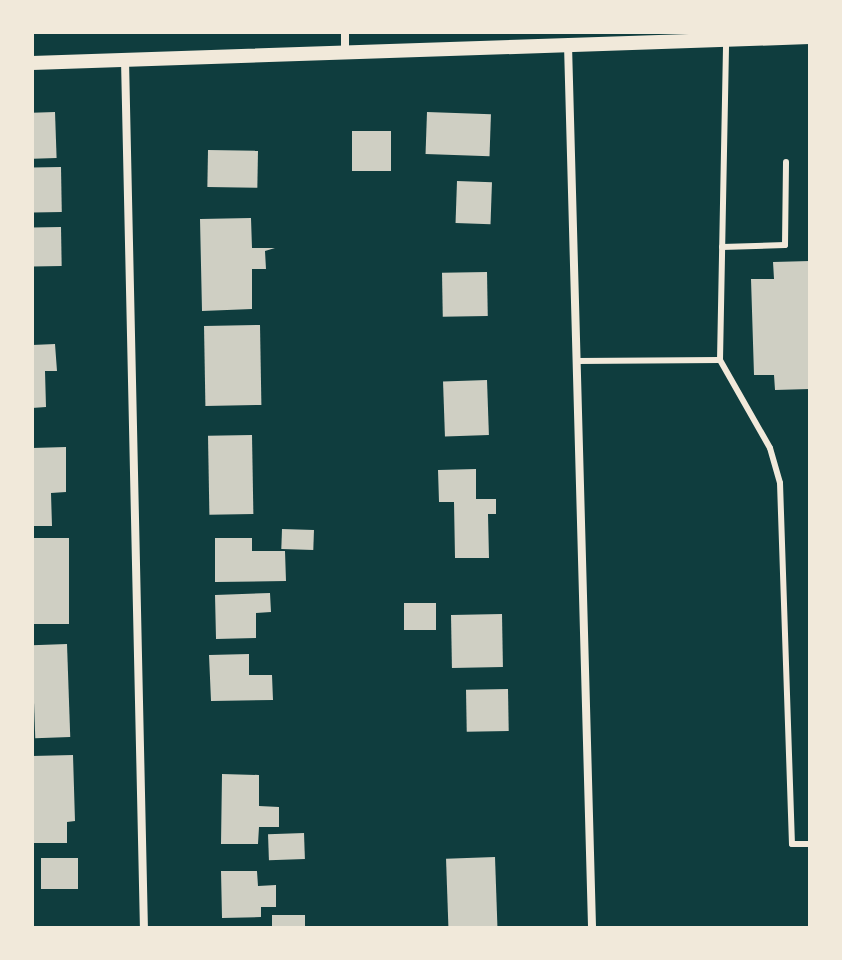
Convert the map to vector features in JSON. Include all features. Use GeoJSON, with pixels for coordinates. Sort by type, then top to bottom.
{"type":"FeatureCollection","features":[{"type":"Feature","properties":{"kind":"street"},"geometry":{"type":"LineString","coordinates":[[345,32],[345,53]]}},
{"type":"Feature","properties":{"kind":"street"},"geometry":{"type":"LineString","coordinates":[[32,63],[810,37]]}},
{"type":"Feature","properties":{"kind":"street"},"geometry":{"type":"LineString","coordinates":[[568,45],[592,928]]}},
{"type":"Feature","properties":{"kind":"street"},"geometry":{"type":"LineString","coordinates":[[125,60],[144,928]]}},
{"type":"Feature","properties":{"kind":"lane"},"geometry":{"type":"LineString","coordinates":[[726,40],[720,360],[770,448],[780,483],[792,844],[810,844]]}},
{"type":"Feature","properties":{"kind":"lane"},"geometry":{"type":"LineString","coordinates":[[722,247],[785,245],[786,162]]}},
{"type":"Feature","properties":{"kind":"lane"},"geometry":{"type":"LineString","coordinates":[[577,361],[720,360]]}},
{"type":"Feature","properties":{"kind":"building"},"geometry":{"type":"Polygon","coordinates":[[[55,112],[57,158],[34,159],[32,113],[55,112]]]}},
{"type":"Feature","properties":{"kind":"building"},"geometry":{"type":"Polygon","coordinates":[[[427,112],[491,114],[489,156],[426,154],[427,112]]]}},
{"type":"Feature","properties":{"kind":"building"},"geometry":{"type":"Polygon","coordinates":[[[352,131],[391,131],[391,171],[352,171],[352,131]]]}},
{"type":"Feature","properties":{"kind":"building"},"geometry":{"type":"Polygon","coordinates":[[[208,150],[258,151],[257,188],[207,187],[208,150]]]}},
{"type":"Feature","properties":{"kind":"building"},"geometry":{"type":"Polygon","coordinates":[[[61,167],[62,212],[33,212],[32,168],[61,167]]]}},
{"type":"Feature","properties":{"kind":"building"},"geometry":{"type":"Polygon","coordinates":[[[457,181],[492,182],[491,224],[456,223],[457,181]]]}},
{"type":"Feature","properties":{"kind":"building"},"geometry":{"type":"Polygon","coordinates":[[[251,218],[252,248],[275,248],[265,251],[266,269],[252,269],[252,309],[202,311],[200,219],[251,218]]]}},
{"type":"Feature","properties":{"kind":"building"},"geometry":{"type":"Polygon","coordinates":[[[61,227],[62,266],[33,267],[32,228],[61,227]]]}},
{"type":"Feature","properties":{"kind":"building"},"geometry":{"type":"Polygon","coordinates":[[[810,261],[810,389],[775,390],[774,375],[754,375],[751,279],[774,279],[773,262],[810,261]]]}},
{"type":"Feature","properties":{"kind":"building"},"geometry":{"type":"Polygon","coordinates":[[[487,272],[488,316],[443,317],[442,273],[487,272]]]}},
{"type":"Feature","properties":{"kind":"building"},"geometry":{"type":"Polygon","coordinates":[[[260,325],[261,405],[205,406],[204,326],[260,325]]]}},
{"type":"Feature","properties":{"kind":"building"},"geometry":{"type":"Polygon","coordinates":[[[55,344],[57,371],[45,371],[46,407],[32,408],[32,345],[55,344]]]}},
{"type":"Feature","properties":{"kind":"building"},"geometry":{"type":"Polygon","coordinates":[[[487,380],[489,435],[445,437],[443,382],[487,380]]]}},
{"type":"Feature","properties":{"kind":"building"},"geometry":{"type":"Polygon","coordinates":[[[252,435],[253,514],[209,515],[208,436],[252,435]]]}},
{"type":"Feature","properties":{"kind":"building"},"geometry":{"type":"Polygon","coordinates":[[[66,447],[66,492],[51,493],[52,526],[32,526],[32,448],[66,447]]]}},
{"type":"Feature","properties":{"kind":"building"},"geometry":{"type":"Polygon","coordinates":[[[476,469],[476,499],[496,499],[496,514],[488,514],[489,558],[455,558],[454,502],[439,502],[438,470],[476,469]]]}},
{"type":"Feature","properties":{"kind":"building"},"geometry":{"type":"Polygon","coordinates":[[[282,529],[314,530],[313,550],[281,549],[282,529]]]}},
{"type":"Feature","properties":{"kind":"building"},"geometry":{"type":"Polygon","coordinates":[[[32,538],[69,538],[69,624],[32,624],[32,538]]]}},
{"type":"Feature","properties":{"kind":"building"},"geometry":{"type":"Polygon","coordinates":[[[215,538],[252,538],[252,551],[285,551],[286,581],[215,582],[215,538]]]}},
{"type":"Feature","properties":{"kind":"building"},"geometry":{"type":"Polygon","coordinates":[[[270,593],[271,612],[256,613],[256,638],[216,639],[215,595],[270,593]]]}},
{"type":"Feature","properties":{"kind":"building"},"geometry":{"type":"Polygon","coordinates":[[[404,603],[436,603],[436,630],[404,630],[404,603]]]}},
{"type":"Feature","properties":{"kind":"building"},"geometry":{"type":"Polygon","coordinates":[[[502,614],[503,667],[452,668],[451,615],[502,614]]]}},
{"type":"Feature","properties":{"kind":"building"},"geometry":{"type":"Polygon","coordinates":[[[67,644],[70,737],[35,738],[32,645],[67,644]]]}},
{"type":"Feature","properties":{"kind":"building"},"geometry":{"type":"Polygon","coordinates":[[[249,654],[249,675],[272,675],[273,700],[211,701],[209,655],[249,654]]]}},
{"type":"Feature","properties":{"kind":"building"},"geometry":{"type":"Polygon","coordinates":[[[508,689],[509,731],[467,732],[466,690],[508,689]]]}},
{"type":"Feature","properties":{"kind":"building"},"geometry":{"type":"Polygon","coordinates":[[[73,755],[75,821],[67,822],[67,843],[32,843],[32,756],[73,755]]]}},
{"type":"Feature","properties":{"kind":"building"},"geometry":{"type":"Polygon","coordinates":[[[222,774],[259,775],[259,806],[279,807],[279,827],[259,827],[258,844],[221,844],[222,774]]]}},
{"type":"Feature","properties":{"kind":"building"},"geometry":{"type":"Polygon","coordinates":[[[304,833],[305,859],[269,860],[268,834],[304,833]]]}},
{"type":"Feature","properties":{"kind":"building"},"geometry":{"type":"Polygon","coordinates":[[[495,857],[497,928],[448,928],[446,859],[495,857]]]}},
{"type":"Feature","properties":{"kind":"building"},"geometry":{"type":"Polygon","coordinates":[[[41,858],[78,858],[78,889],[41,889],[41,858]]]}},
{"type":"Feature","properties":{"kind":"building"},"geometry":{"type":"Polygon","coordinates":[[[221,871],[257,871],[258,886],[276,885],[276,907],[261,907],[261,917],[222,918],[221,871]]]}},
{"type":"Feature","properties":{"kind":"building"},"geometry":{"type":"Polygon","coordinates":[[[272,915],[305,915],[305,928],[272,928],[272,915]]]}}]}
